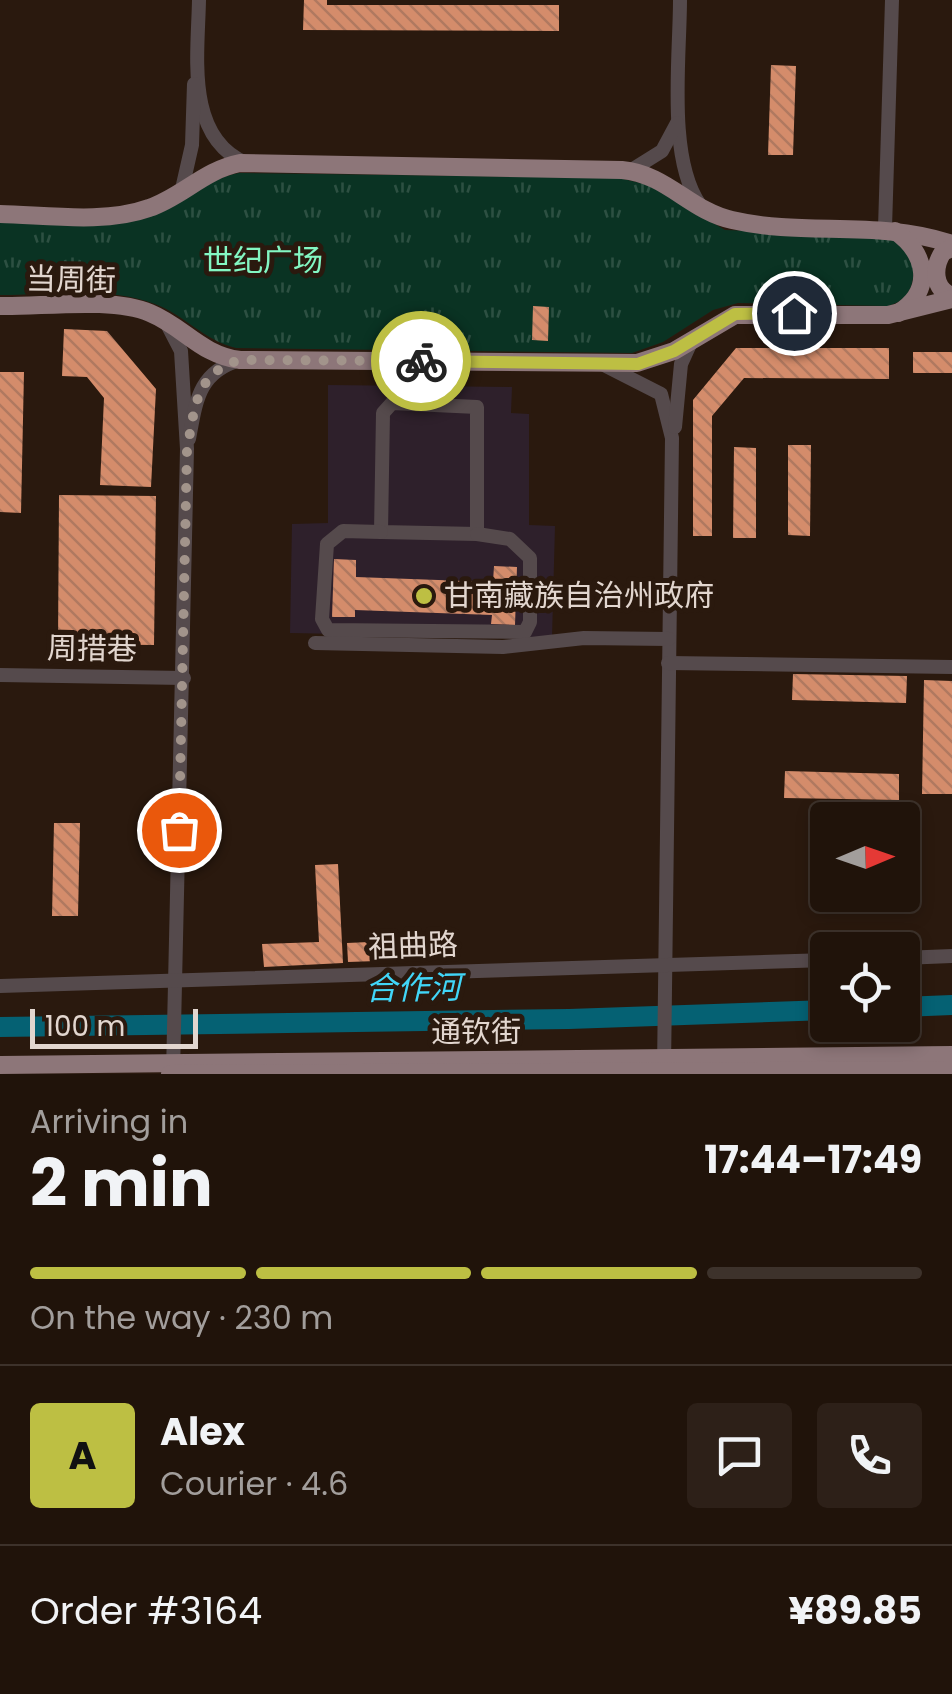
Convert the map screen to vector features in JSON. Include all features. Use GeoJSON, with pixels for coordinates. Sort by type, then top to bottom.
{"type":"FeatureCollection","features":[{"type":"Feature","properties":{"kind":"main road"},"geometry":{"type":"LineString","coordinates":[[0,214],[128,214],[156,206],[227,165],[246,162],[630,171],[662,180],[702,208],[752,223],[889,228],[952,246]]}},
{"type":"Feature","properties":{"kind":"main road"},"geometry":{"type":"LineString","coordinates":[[888,315],[914,300],[923,274],[917,250],[889,228]]}},
{"type":"Feature","properties":{"kind":"main road"},"geometry":{"type":"LineString","coordinates":[[952,246],[943,252],[936,272],[940,288],[952,297]]}},
{"type":"Feature","properties":{"kind":"main road","name":"当周街"},"geometry":{"type":"LineString","coordinates":[[0,306],[120,307],[144,311],[166,321],[210,354],[240,360],[601,364],[650,361],[735,314],[888,315],[952,297]]}},
{"type":"Feature","properties":{"kind":"main road","name":"通钦街"},"geometry":{"type":"LineString","coordinates":[[0,1065],[664,1068],[952,1055]]}},
{"type":"Feature","properties":{"kind":"main road"},"geometry":{"type":"LineString","coordinates":[[664,1068],[952,1070]]}},
{"type":"Feature","properties":{"kind":"street"},"geometry":{"type":"LineString","coordinates":[[182,188],[192,146],[199,0]]}},
{"type":"Feature","properties":{"kind":"street"},"geometry":{"type":"LineString","coordinates":[[680,0],[679,112],[685,172],[702,208]]}},
{"type":"Feature","properties":{"kind":"street"},"geometry":{"type":"LineString","coordinates":[[889,228],[892,0]]}},
{"type":"Feature","properties":{"kind":"street"},"geometry":{"type":"LineString","coordinates":[[198,68],[211,137],[224,152],[246,162]]}},
{"type":"Feature","properties":{"kind":"street"},"geometry":{"type":"LineString","coordinates":[[630,171],[668,146],[679,112]]}},
{"type":"Feature","properties":{"kind":"street"},"geometry":{"type":"LineString","coordinates":[[166,321],[180,351],[187,449],[172,1064]]}},
{"type":"Feature","properties":{"kind":"street"},"geometry":{"type":"LineString","coordinates":[[664,1068],[672,438],[683,355],[697,334]]}},
{"type":"Feature","properties":{"kind":"street"},"geometry":{"type":"LineString","coordinates":[[187,449],[195,400],[202,384],[216,370],[240,360]]}},
{"type":"Feature","properties":{"kind":"street"},"geometry":{"type":"LineString","coordinates":[[433,404],[434,362]]}},
{"type":"Feature","properties":{"kind":"street"},"geometry":{"type":"LineString","coordinates":[[601,364],[661,394],[672,438]]}},
{"type":"Feature","properties":{"kind":"street"},"geometry":{"type":"LineString","coordinates":[[382,532],[384,409],[392,403],[474,405],[479,410],[477,534]]}},
{"type":"Feature","properties":{"kind":"street"},"geometry":{"type":"LineString","coordinates":[[343,532],[382,532],[477,534],[510,540],[530,558],[530,622],[525,632],[328,630],[322,619],[327,544],[343,532]]}},
{"type":"Feature","properties":{"kind":"street"},"geometry":{"type":"LineString","coordinates":[[315,643],[503,646],[584,638],[668,639]]}},
{"type":"Feature","properties":{"kind":"street"},"geometry":{"type":"LineString","coordinates":[[668,663],[952,668]]}},
{"type":"Feature","properties":{"kind":"street","name":"周措巷"},"geometry":{"type":"LineString","coordinates":[[0,676],[184,678]]}},
{"type":"Feature","properties":{"kind":"street"},"geometry":{"type":"LineString","coordinates":[[920,957],[952,956]]}},
{"type":"Feature","properties":{"kind":"street","name":"祖曲路"},"geometry":{"type":"LineString","coordinates":[[0,986],[174,987],[810,961]]}},
{"type":"Feature","properties":{"kind":"shaded area"},"geometry":{"type":"Polygon","coordinates":[[[328,385],[512,387],[511,413],[529,414],[529,525],[555,526],[552,638],[290,633],[292,524],[328,523],[328,385]]]}},
{"type":"Feature","properties":{"kind":"green space","name":"世纪广场"},"geometry":{"type":"Polygon","coordinates":[[[239,173],[619,178],[649,185],[725,230],[890,236],[914,259],[912,282],[903,299],[888,306],[738,303],[713,310],[663,342],[632,353],[236,348],[166,309],[137,298],[98,293],[0,295],[0,223],[139,220],[239,173]]]}},
{"type":"Feature","properties":{"kind":"building"},"geometry":{"type":"Polygon","coordinates":[[[304,0],[327,0],[327,5],[559,5],[559,31],[303,30],[304,0]]]}},
{"type":"Feature","properties":{"kind":"building"},"geometry":{"type":"Polygon","coordinates":[[[771,65],[796,66],[793,155],[768,155],[771,65]]]}},
{"type":"Feature","properties":{"kind":"building"},"geometry":{"type":"Polygon","coordinates":[[[533,306],[549,307],[548,341],[532,340],[533,306]]]}},
{"type":"Feature","properties":{"kind":"building"},"geometry":{"type":"Polygon","coordinates":[[[64,329],[107,331],[156,389],[151,487],[100,485],[104,398],[87,377],[62,376],[64,329]]]}},
{"type":"Feature","properties":{"kind":"building"},"geometry":{"type":"Polygon","coordinates":[[[736,348],[889,348],[889,379],[744,378],[712,416],[712,536],[693,536],[693,400],[736,348]]]}},
{"type":"Feature","properties":{"kind":"building"},"geometry":{"type":"Polygon","coordinates":[[[913,352],[952,352],[952,373],[913,373],[913,352]]]}},
{"type":"Feature","properties":{"kind":"building"},"geometry":{"type":"Polygon","coordinates":[[[0,372],[24,372],[21,513],[0,512],[0,372]]]}},
{"type":"Feature","properties":{"kind":"building"},"geometry":{"type":"Polygon","coordinates":[[[788,445],[811,445],[810,536],[788,535],[788,445]]]}},
{"type":"Feature","properties":{"kind":"building"},"geometry":{"type":"Polygon","coordinates":[[[734,447],[756,448],[756,538],[733,538],[734,447]]]}},
{"type":"Feature","properties":{"kind":"building"},"geometry":{"type":"Polygon","coordinates":[[[59,495],[156,496],[154,645],[58,644],[59,495]]]}},
{"type":"Feature","properties":{"kind":"building","name":"甘南藏族自治州政府"},"geometry":{"type":"Polygon","coordinates":[[[334,559],[356,560],[356,577],[493,582],[494,566],[517,567],[515,625],[491,624],[492,615],[355,610],[355,617],[332,617],[334,559]]]}},
{"type":"Feature","properties":{"kind":"building"},"geometry":{"type":"Polygon","coordinates":[[[793,674],[907,676],[906,703],[792,700],[793,674]]]}},
{"type":"Feature","properties":{"kind":"building"},"geometry":{"type":"Polygon","coordinates":[[[924,680],[952,681],[952,794],[922,794],[924,680]]]}},
{"type":"Feature","properties":{"kind":"building"},"geometry":{"type":"Polygon","coordinates":[[[785,771],[899,774],[899,800],[784,798],[785,771]]]}},
{"type":"Feature","properties":{"kind":"building"},"geometry":{"type":"Polygon","coordinates":[[[54,823],[80,823],[78,916],[52,916],[54,823]]]}},
{"type":"Feature","properties":{"kind":"building"},"geometry":{"type":"Polygon","coordinates":[[[338,864],[343,963],[264,967],[262,944],[319,942],[315,865],[338,864]]]}},
{"type":"Feature","properties":{"kind":"building"},"geometry":{"type":"Polygon","coordinates":[[[435,939],[435,959],[348,962],[347,943],[435,939]]]}},
{"type":"Feature","properties":{"kind":"waterway","name":"合作河"},"geometry":{"type":"LineString","coordinates":[[920,1006],[952,1005]]}},
{"type":"Feature","properties":{"kind":"waterway","name":"合作河"},"geometry":{"type":"LineString","coordinates":[[0,1027],[569,1019],[810,1011]]}},
{"type":"Feature","properties":{"kind":"way so far"},"geometry":{"type":"LineString","coordinates":[[179,830],[187,449],[198,391],[216,370],[240,360],[421,361]]}},
{"type":"Feature","properties":{"kind":"place","name":"甘南藏族自治州政府"},"geometry":{"type":"Point","coordinates":[424,596]}},
{"type":"Feature","properties":{"kind":"route"},"geometry":{"type":"LineString","coordinates":[[421,361],[638,364],[674,351],[719,320],[735,314],[794,313]]}}]}
